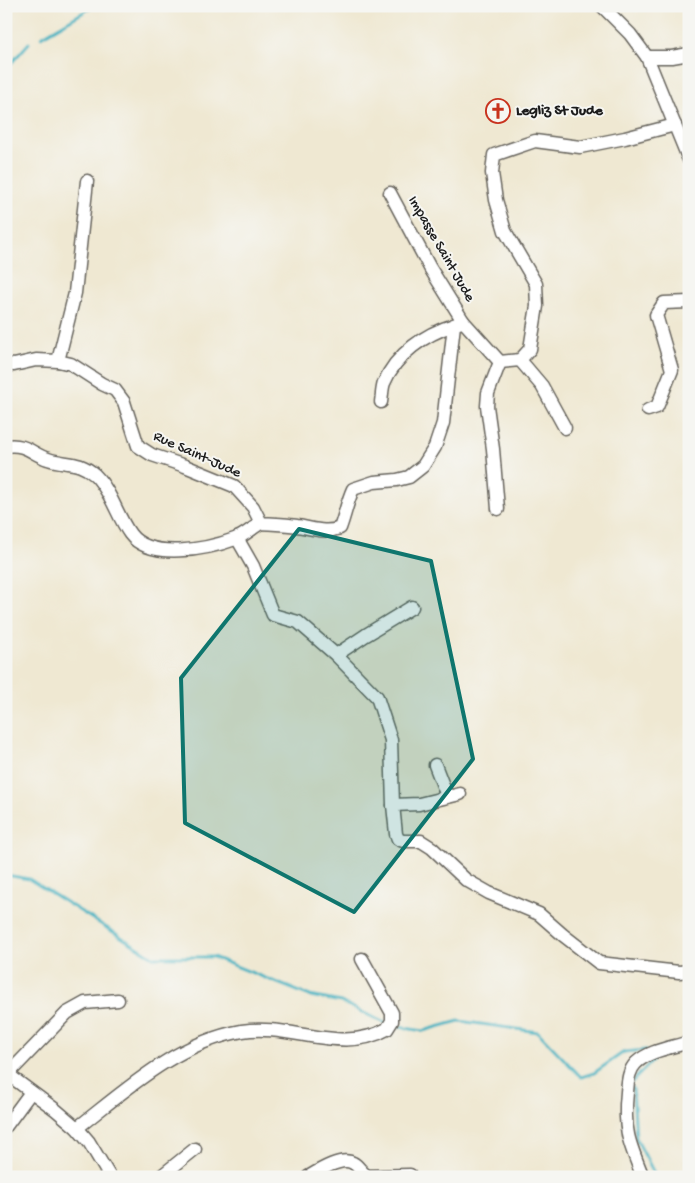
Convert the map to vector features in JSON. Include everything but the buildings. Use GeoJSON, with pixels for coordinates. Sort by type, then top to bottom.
{"type":"FeatureCollection","features":[{"type":"Feature","properties":{"kind":"street"},"geometry":{"type":"LineString","coordinates":[[602,6],[630,34],[647,57],[689,160]]}},
{"type":"Feature","properties":{"kind":"street"},"geometry":{"type":"LineString","coordinates":[[647,57],[672,57],[689,54]]}},
{"type":"Feature","properties":{"kind":"street"},"geometry":{"type":"LineString","coordinates":[[458,323],[500,362],[520,360],[530,349],[537,306],[536,284],[505,231],[496,200],[492,173],[494,154],[535,141],[580,147],[675,125]]}},
{"type":"Feature","properties":{"kind":"street"},"geometry":{"type":"LineString","coordinates":[[58,361],[75,293],[86,181]]}},
{"type":"Feature","properties":{"kind":"street","name":"Impasse Saint Jude"},"geometry":{"type":"LineString","coordinates":[[390,193],[458,323]]}},
{"type":"Feature","properties":{"kind":"street"},"geometry":{"type":"LineString","coordinates":[[648,410],[657,407],[672,370],[656,314],[664,303],[689,302]]}},
{"type":"Feature","properties":{"kind":"street"},"geometry":{"type":"LineString","coordinates":[[382,402],[384,384],[403,354],[436,330],[458,323]]}},
{"type":"Feature","properties":{"kind":"street"},"geometry":{"type":"LineString","coordinates":[[6,446],[27,447],[50,460],[68,462],[80,466],[95,475],[131,536],[145,546],[185,550],[203,548],[237,538],[261,523],[332,531],[340,528],[346,504],[354,490],[374,482],[409,477],[424,466],[435,448],[443,423],[444,400],[458,323]]}},
{"type":"Feature","properties":{"kind":"street","name":"Rue Saint-Jude"},"geometry":{"type":"LineString","coordinates":[[6,364],[14,365],[36,360],[58,361],[71,364],[115,390],[124,402],[138,446],[152,455],[234,486],[253,507],[261,523]]}},
{"type":"Feature","properties":{"kind":"street"},"geometry":{"type":"LineString","coordinates":[[520,360],[542,386],[565,428]]}},
{"type":"Feature","properties":{"kind":"street"},"geometry":{"type":"LineString","coordinates":[[498,509],[487,406],[489,387],[500,362]]}},
{"type":"Feature","properties":{"kind":"street"},"geometry":{"type":"LineString","coordinates":[[237,538],[253,566],[273,615],[298,622],[336,655],[377,697],[391,740],[393,804],[398,839],[403,841],[422,841],[466,880],[489,893],[540,914],[599,964],[679,972],[689,971]]}},
{"type":"Feature","properties":{"kind":"street"},"geometry":{"type":"LineString","coordinates":[[336,655],[366,634],[412,607]]}},
{"type":"Feature","properties":{"kind":"street"},"geometry":{"type":"LineString","coordinates":[[393,804],[419,804],[453,795],[435,765]]}},
{"type":"Feature","properties":{"kind":"street"},"geometry":{"type":"LineString","coordinates":[[76,1128],[170,1058],[202,1042],[243,1031],[274,1031],[353,1040],[387,1029],[392,1021],[392,1013],[362,959]]}},
{"type":"Feature","properties":{"kind":"street"},"geometry":{"type":"LineString","coordinates":[[110,1177],[88,1142],[76,1128],[7,1074],[67,1012],[85,1003],[118,1000]]}},
{"type":"Feature","properties":{"kind":"street"},"geometry":{"type":"LineString","coordinates":[[643,1177],[626,1132],[625,1113],[629,1075],[635,1064],[643,1058],[655,1052],[689,1042]]}},
{"type":"Feature","properties":{"kind":"street"},"geometry":{"type":"LineString","coordinates":[[6,1126],[32,1092]]}},
{"type":"Feature","properties":{"kind":"street"},"geometry":{"type":"LineString","coordinates":[[160,1177],[195,1149]]}},
{"type":"Feature","properties":{"kind":"street"},"geometry":{"type":"LineString","coordinates":[[308,1177],[322,1168],[344,1161],[350,1161],[358,1166],[363,1174],[368,1176],[410,1175]]}},
{"type":"Feature","properties":{"kind":"highlighted area"},"geometry":{"type":"Polygon","coordinates":[[[299,529],[431,561],[473,759],[354,912],[185,823],[181,678],[299,529]]]}},
{"type":"Feature","properties":{"kind":"waterway"},"geometry":{"type":"LineString","coordinates":[[41,37],[94,6]]}},
{"type":"Feature","properties":{"kind":"waterway"},"geometry":{"type":"LineString","coordinates":[[6,69],[29,43]]}},
{"type":"Feature","properties":{"kind":"waterway"},"geometry":{"type":"LineString","coordinates":[[6,875],[29,879],[153,957],[213,957],[310,996],[341,1002],[387,1024]]}},
{"type":"Feature","properties":{"kind":"waterway"},"geometry":{"type":"LineString","coordinates":[[393,1026],[423,1031],[459,1021],[538,1032],[581,1077],[594,1073],[624,1052],[646,1050]]}},
{"type":"Feature","properties":{"kind":"waterway"},"geometry":{"type":"LineString","coordinates":[[633,1081],[656,1057]]}},
{"type":"Feature","properties":{"kind":"waterway"},"geometry":{"type":"LineString","coordinates":[[633,1088],[636,1138],[656,1177]]}},
{"type":"Feature","properties":{"kind":"place","name":"Legliz St Jude"},"geometry":{"type":"Point","coordinates":[498,111]}}]}
